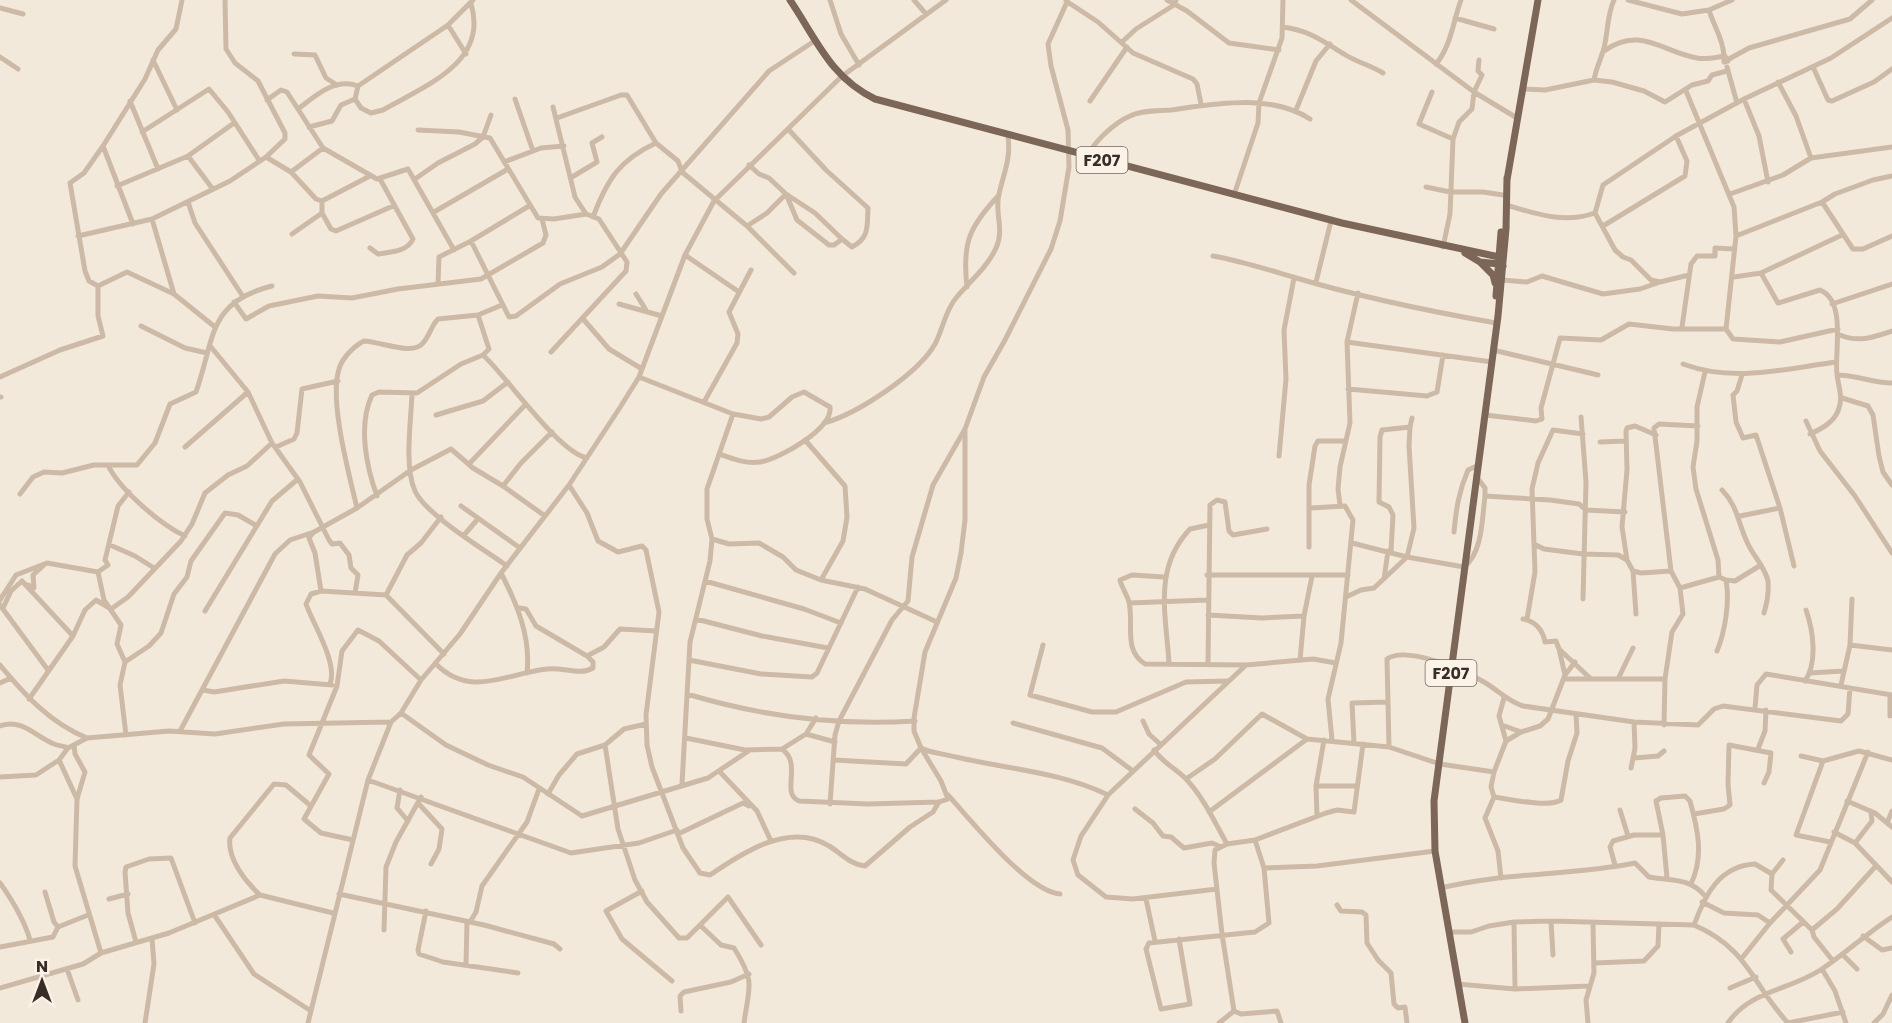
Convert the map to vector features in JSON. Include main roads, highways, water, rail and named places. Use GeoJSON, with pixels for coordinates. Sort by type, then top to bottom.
{"type":"FeatureCollection","features":[{"type":"Feature","properties":{"kind":"main road","name":"F207"},"geometry":{"type":"LineString","coordinates":[[790,0],[842,77],[856,90],[875,99],[1331,221],[1488,255],[1501,262]]}},
{"type":"Feature","properties":{"kind":"main road","name":"F207"},"geometry":{"type":"LineString","coordinates":[[1465,1023],[1456,984],[1435,851],[1434,809],[1502,280],[1503,195],[1538,0]]}},
{"type":"Feature","properties":{"kind":"main road","name":"F207"},"geometry":{"type":"LineString","coordinates":[[1496,323],[1496,287],[1501,262],[1507,178]]}},
{"type":"Feature","properties":{"kind":"main road"},"geometry":{"type":"LineString","coordinates":[[1488,255],[1498,246],[1501,235]]}},
{"type":"Feature","properties":{"kind":"main road","name":"F207"},"geometry":{"type":"LineString","coordinates":[[1460,250],[1480,262],[1501,262]]}},
{"type":"Feature","properties":{"kind":"main road"},"geometry":{"type":"LineString","coordinates":[[1480,262],[1493,275],[1496,287]]}}]}
